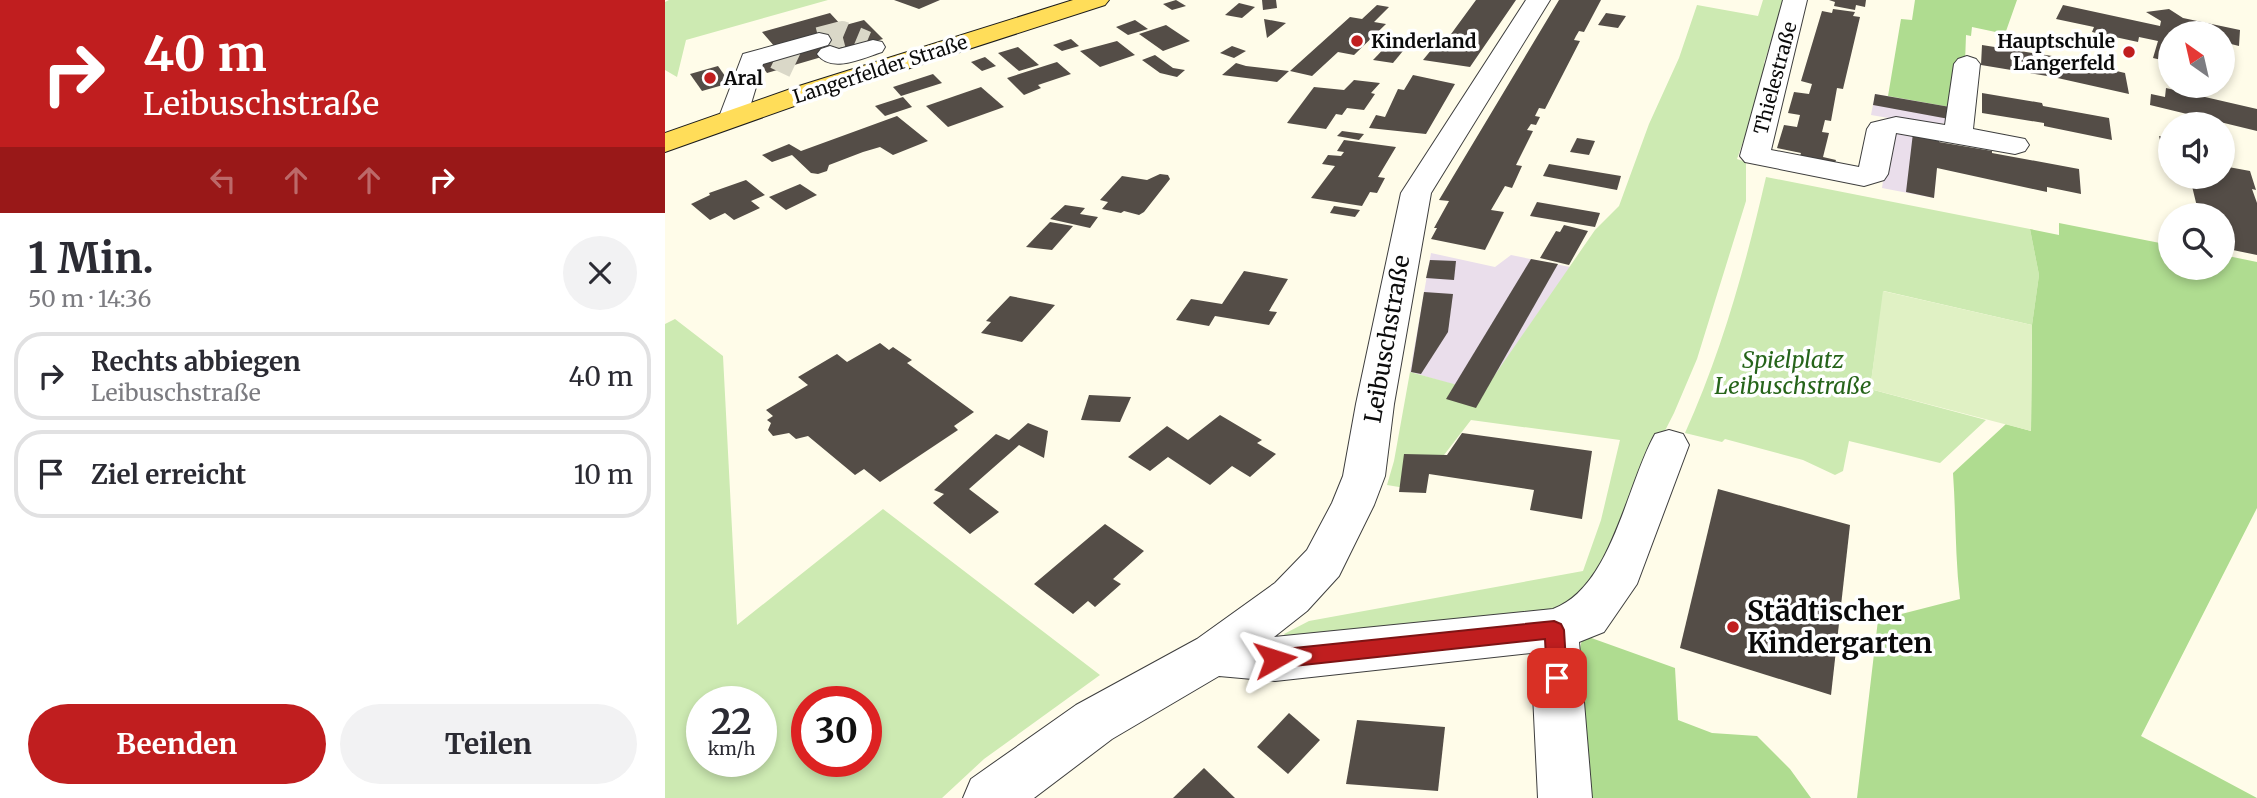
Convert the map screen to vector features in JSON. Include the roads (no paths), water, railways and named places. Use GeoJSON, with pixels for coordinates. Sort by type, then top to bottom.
{"type":"FeatureCollection","features":[{"type":"Feature","properties":{"kind":"main road","name":"Langerfelder Straße"},"geometry":{"type":"LineString","coordinates":[[665,143],[733,117],[1097,0]]}},
{"type":"Feature","properties":{"kind":"street","name":"Leibuschstraße"},"geometry":{"type":"LineString","coordinates":[[990,798],[1094,722],[1214,654],[1291,597],[1323,563],[1353,505],[1364,476],[1375,404],[1416,193],[1538,0]]}},
{"type":"Feature","properties":{"kind":"street","name":"Thielestraße"},"geometry":{"type":"LineString","coordinates":[[1795,0],[1755,156],[1864,177],[1873,174],[1881,129],[1896,125],[1958,135]]}},
{"type":"Feature","properties":{"kind":"street"},"geometry":{"type":"LineString","coordinates":[[733,117],[753,59],[869,45],[907,60]]}},
{"type":"Feature","properties":{"kind":"street"},"geometry":{"type":"LineString","coordinates":[[1967,64],[1958,135],[2015,145]]}},
{"type":"Feature","properties":{"kind":"street"},"geometry":{"type":"LineString","coordinates":[[1214,654],[1275,659],[1554,630],[1587,617],[1621,571],[1669,445]]}},
{"type":"Feature","properties":{"kind":"street"},"geometry":{"type":"LineString","coordinates":[[1554,630],[1565,798]]}},
{"type":"Feature","properties":{"kind":"tunnel"},"geometry":{"type":"LineString","coordinates":[[819,40],[842,34],[866,44]]}},
{"type":"Feature","properties":{"kind":"tunnel"},"geometry":{"type":"LineString","coordinates":[[776,56],[795,65]]}},
{"type":"Feature","properties":{"kind":"place","name":"Kinderland"},"geometry":{"type":"Point","coordinates":[1357,41]}},
{"type":"Feature","properties":{"kind":"place","name":"Hauptschule Langerfeld"},"geometry":{"type":"Point","coordinates":[2129,52]}},
{"type":"Feature","properties":{"kind":"place","name":"Aral"},"geometry":{"type":"Point","coordinates":[710,78]}},
{"type":"Feature","properties":{"kind":"place","name":"Städtischer Kindergarten"},"geometry":{"type":"Point","coordinates":[1733,627]}},
{"type":"Feature","properties":{"kind":"park label","name":"Spielplatz Leibuschstraße"},"geometry":{"type":"Point","coordinates":[1793,373]}}]}
